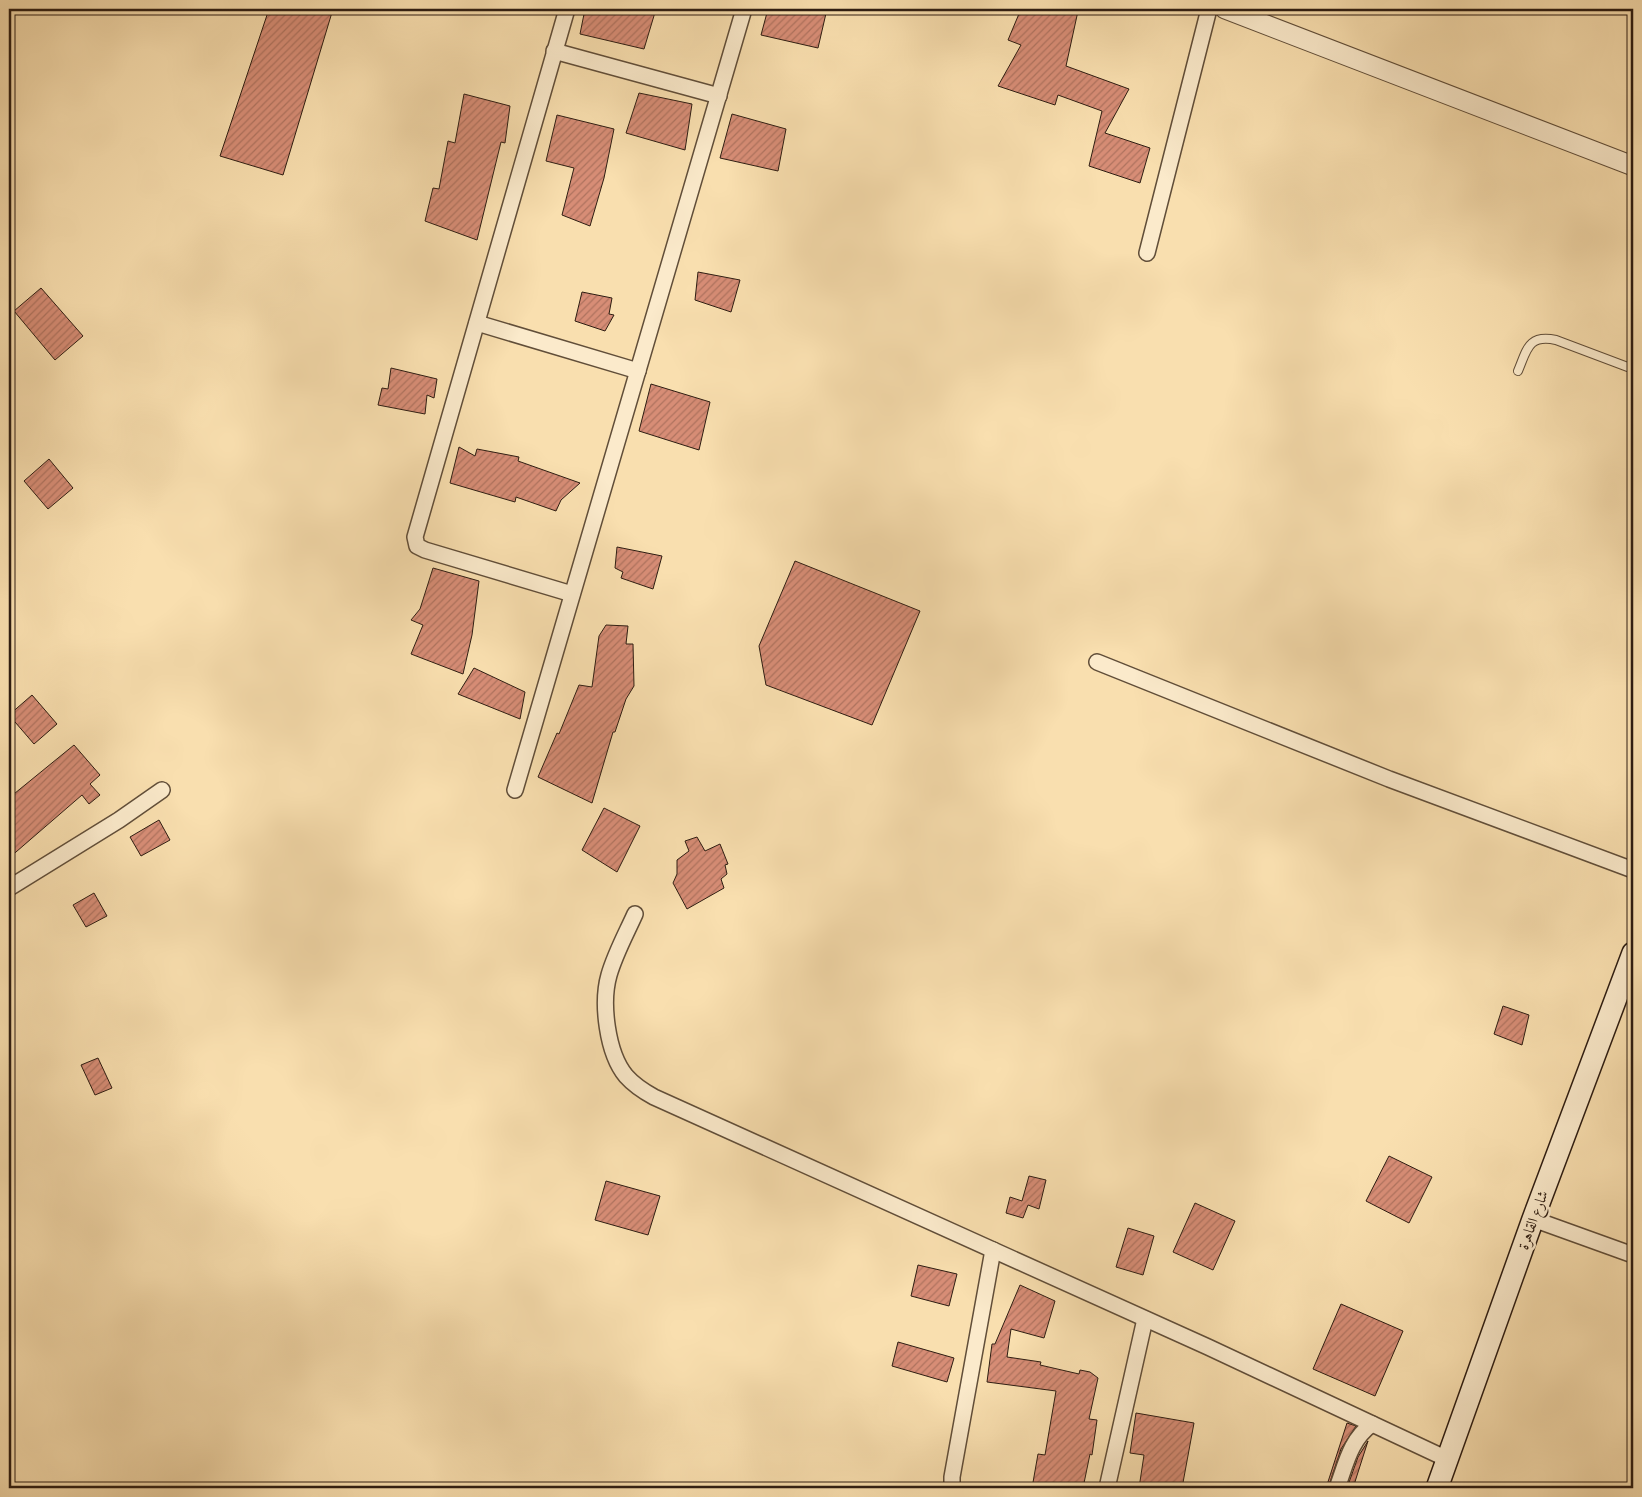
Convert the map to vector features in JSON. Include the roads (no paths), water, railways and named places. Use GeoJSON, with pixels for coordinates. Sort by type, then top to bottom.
{"type":"FeatureCollection","features":[{"type":"Feature","properties":{"kind":"main road","name":"شارع القاهرة"},"geometry":{"type":"LineString","coordinates":[[1436,1488],[1533,1218],[1633,952]]}},
{"type":"Feature","properties":{"kind":"street"},"geometry":{"type":"LineString","coordinates":[[567,9],[416,532],[415,542],[417,546],[425,550],[572,594]]}},
{"type":"Feature","properties":{"kind":"street"},"geometry":{"type":"LineString","coordinates":[[515,790],[744,9]]}},
{"type":"Feature","properties":{"kind":"street"},"geometry":{"type":"LineString","coordinates":[[1147,253],[1209,9]]}},
{"type":"Feature","properties":{"kind":"street"},"geometry":{"type":"LineString","coordinates":[[1225,9],[1633,166]]}},
{"type":"Feature","properties":{"kind":"street"},"geometry":{"type":"LineString","coordinates":[[554,50],[719,96]]}},
{"type":"Feature","properties":{"kind":"street"},"geometry":{"type":"LineString","coordinates":[[477,323],[638,371]]}},
{"type":"Feature","properties":{"kind":"street"},"geometry":{"type":"LineString","coordinates":[[1097,662],[1389,779],[1633,870]]}},
{"type":"Feature","properties":{"kind":"street"},"geometry":{"type":"LineString","coordinates":[[9,888],[120,820],[162,790]]}},
{"type":"Feature","properties":{"kind":"street"},"geometry":{"type":"LineString","coordinates":[[635,914],[609,976],[606,1004],[612,1046],[621,1068],[632,1082],[654,1097],[1145,1319],[1447,1459]]}},
{"type":"Feature","properties":{"kind":"street"},"geometry":{"type":"LineString","coordinates":[[1533,1218],[1633,1255]]}},
{"type":"Feature","properties":{"kind":"street"},"geometry":{"type":"LineString","coordinates":[[952,1488],[952,1477],[993,1250]]}},
{"type":"Feature","properties":{"kind":"street"},"geometry":{"type":"LineString","coordinates":[[1107,1488],[1145,1319]]}},
{"type":"Feature","properties":{"kind":"street"},"geometry":{"type":"LineString","coordinates":[[1336,1488],[1356,1439],[1372,1424]]}},
{"type":"Feature","properties":{"kind":"lane"},"geometry":{"type":"LineString","coordinates":[[1518,371],[1529,347],[1539,338],[1556,340],[1633,369]]}}]}
